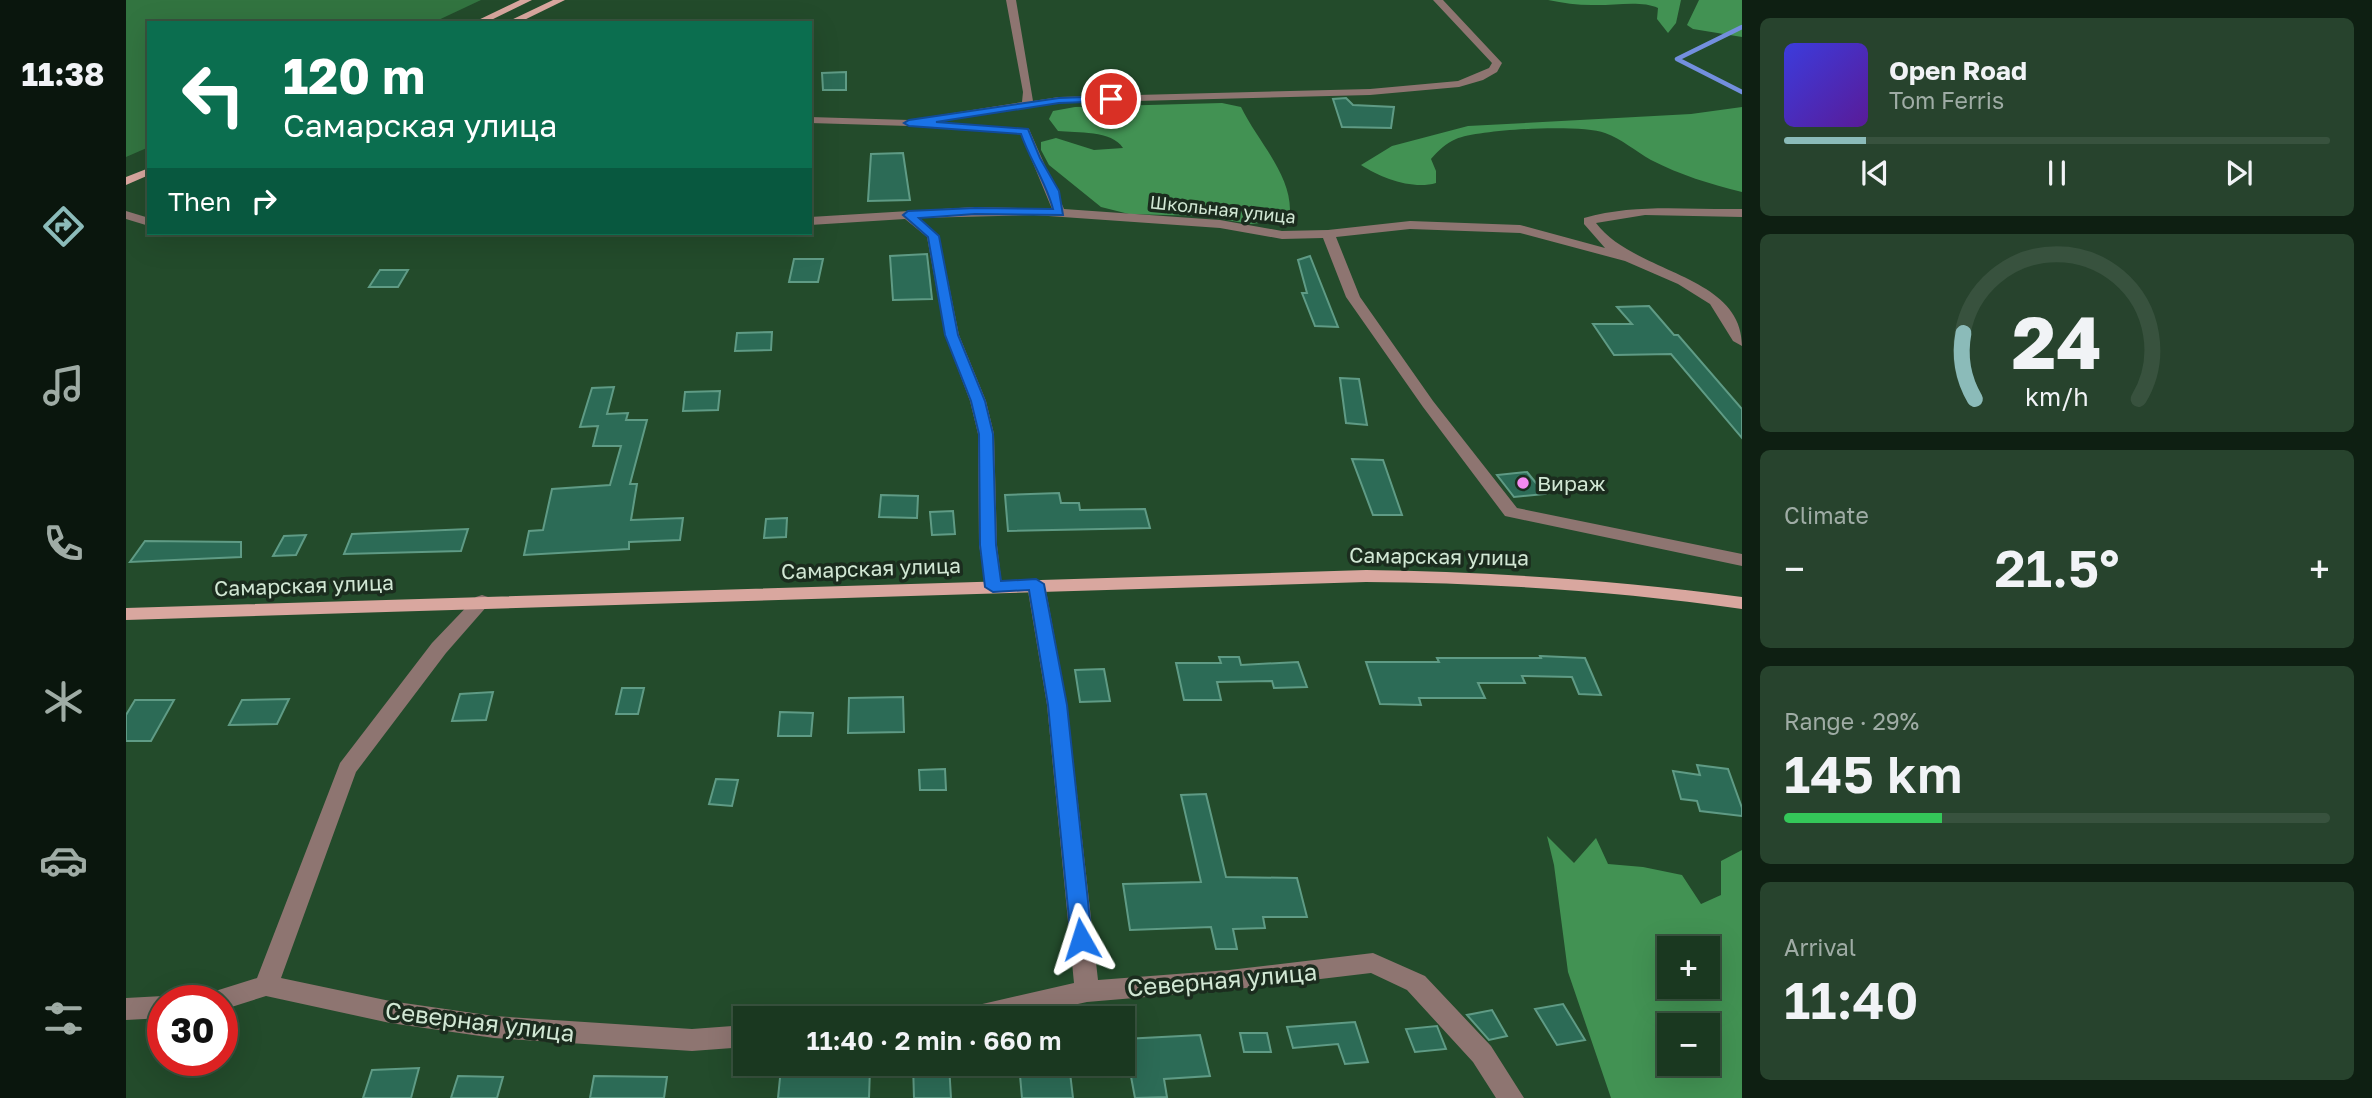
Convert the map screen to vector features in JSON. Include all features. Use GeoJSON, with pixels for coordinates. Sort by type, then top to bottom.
{"type":"FeatureCollection","features":[{"type":"Feature","properties":{"kind":"main road"},"geometry":{"type":"LineString","coordinates":[[481,21],[527,0]]}},
{"type":"Feature","properties":{"kind":"main road"},"geometry":{"type":"LineString","coordinates":[[514,21],[560,0]]}},
{"type":"Feature","properties":{"kind":"main road"},"geometry":{"type":"LineString","coordinates":[[126,181],[147,172]]}},
{"type":"Feature","properties":{"kind":"main road"},"geometry":{"type":"LineString","coordinates":[[126,189],[147,180]]}},
{"type":"Feature","properties":{"kind":"main road","name":"Самарская улица"},"geometry":{"type":"LineString","coordinates":[[126,614],[1036,584],[1426,577],[1565,581],[1684,593],[1742,603]]}},
{"type":"Feature","properties":{"kind":"street"},"geometry":{"type":"LineString","coordinates":[[1011,0],[1028,92],[1027,106]]}},
{"type":"Feature","properties":{"kind":"street"},"geometry":{"type":"LineString","coordinates":[[909,123],[1059,100],[1370,92],[1459,84],[1493,70],[1497,63],[1438,0]]}},
{"type":"Feature","properties":{"kind":"street"},"geometry":{"type":"LineString","coordinates":[[812,120],[1025,131],[1034,158],[1054,191],[1059,213]]}},
{"type":"Feature","properties":{"kind":"street"},"geometry":{"type":"LineString","coordinates":[[1742,212],[1704,215],[1632,210],[1588,221],[1597,236],[1629,258],[1683,282],[1717,302],[1735,335],[1742,342]]}},
{"type":"Feature","properties":{"kind":"street","name":"Школьная улица"},"geometry":{"type":"LineString","coordinates":[[812,221],[975,211],[1059,213],[1220,224],[1282,235],[1328,234],[1410,225],[1520,229],[1629,258]]}},
{"type":"Feature","properties":{"kind":"street"},"geometry":{"type":"LineString","coordinates":[[126,215],[147,221]]}},
{"type":"Feature","properties":{"kind":"street"},"geometry":{"type":"LineString","coordinates":[[908,215],[933,236],[952,335],[978,401],[986,434],[988,545],[993,587]]}},
{"type":"Feature","properties":{"kind":"street"},"geometry":{"type":"LineString","coordinates":[[1328,234],[1353,296],[1428,404],[1511,512],[1742,560]]}},
{"type":"Feature","properties":{"kind":"street"},"geometry":{"type":"LineString","coordinates":[[1036,584],[1058,705],[1087,991]]}},
{"type":"Feature","properties":{"kind":"street"},"geometry":{"type":"LineString","coordinates":[[238,994],[266,985],[346,769],[439,648],[482,601]]}},
{"type":"Feature","properties":{"kind":"street","name":"Северная улица"},"geometry":{"type":"LineString","coordinates":[[1022,1006],[1087,991],[1229,980],[1373,963],[1416,984],[1482,1054],[1511,1098]]}},
{"type":"Feature","properties":{"kind":"street","name":"Северная улица"},"geometry":{"type":"LineString","coordinates":[[266,985],[390,1012],[494,1027],[692,1040],[733,1036]]}},
{"type":"Feature","properties":{"kind":"street"},"geometry":{"type":"LineString","coordinates":[[126,1009],[147,1008]]}},
{"type":"Feature","properties":{"kind":"green space"},"geometry":{"type":"Polygon","coordinates":[[[126,0],[481,0],[436,21],[147,21],[147,148],[126,157],[126,0]]]}},
{"type":"Feature","properties":{"kind":"green space"},"geometry":{"type":"Polygon","coordinates":[[[1548,0],[1681,0],[1676,23],[1668,33],[1657,19],[1658,8],[1651,6],[1581,5],[1548,0]]]}},
{"type":"Feature","properties":{"kind":"green space"},"geometry":{"type":"Polygon","coordinates":[[[1699,0],[1742,0],[1742,37],[1693,29],[1687,25],[1699,0]]]}},
{"type":"Feature","properties":{"kind":"green space"},"geometry":{"type":"Polygon","coordinates":[[[1222,103],[1241,107],[1279,170],[1289,196],[1290,210],[1277,221],[1251,224],[1203,216],[1129,214],[1101,207],[1049,165],[1041,150],[1041,142],[1056,138],[1094,150],[1123,148],[1118,142],[1103,135],[1058,131],[1049,119],[1053,111],[1075,107],[1222,103]]]}},
{"type":"Feature","properties":{"kind":"green space"},"geometry":{"type":"Polygon","coordinates":[[[1742,107],[1742,192],[1673,170],[1605,133],[1592,130],[1508,130],[1456,139],[1431,159],[1436,171],[1436,183],[1427,185],[1397,182],[1361,165],[1392,146],[1468,126],[1691,114],[1742,107]]]}},
{"type":"Feature","properties":{"kind":"green space"},"geometry":{"type":"Polygon","coordinates":[[[1547,836],[1574,863],[1596,838],[1608,864],[1643,867],[1682,875],[1701,904],[1721,895],[1721,861],[1742,850],[1742,1098],[1611,1098],[1568,972],[1554,865],[1547,836]]]}},
{"type":"Feature","properties":{"kind":"building"},"geometry":{"type":"Polygon","coordinates":[[[846,72],[846,90],[823,90],[822,73],[846,72]]]}},
{"type":"Feature","properties":{"kind":"building"},"geometry":{"type":"Polygon","coordinates":[[[1346,98],[1353,105],[1394,107],[1391,128],[1342,127],[1333,99],[1346,98]]]}},
{"type":"Feature","properties":{"kind":"building"},"geometry":{"type":"Polygon","coordinates":[[[903,153],[910,200],[868,201],[871,154],[903,153]]]}},
{"type":"Feature","properties":{"kind":"building"},"geometry":{"type":"Polygon","coordinates":[[[927,254],[932,299],[893,300],[890,256],[927,254]]]}},
{"type":"Feature","properties":{"kind":"building"},"geometry":{"type":"Polygon","coordinates":[[[1310,256],[1338,327],[1315,326],[1302,293],[1307,293],[1298,260],[1310,256]]]}},
{"type":"Feature","properties":{"kind":"building"},"geometry":{"type":"Polygon","coordinates":[[[794,259],[823,259],[818,282],[789,282],[794,259]]]}},
{"type":"Feature","properties":{"kind":"building"},"geometry":{"type":"Polygon","coordinates":[[[380,270],[408,270],[398,287],[369,287],[380,270]]]}},
{"type":"Feature","properties":{"kind":"building"},"geometry":{"type":"Polygon","coordinates":[[[1649,306],[1742,409],[1742,438],[1671,354],[1614,355],[1593,324],[1632,324],[1617,307],[1649,306]]]}},
{"type":"Feature","properties":{"kind":"building"},"geometry":{"type":"Polygon","coordinates":[[[772,332],[771,350],[735,351],[737,333],[772,332]]]}},
{"type":"Feature","properties":{"kind":"building"},"geometry":{"type":"Polygon","coordinates":[[[1340,378],[1359,379],[1367,425],[1346,423],[1340,378]]]}},
{"type":"Feature","properties":{"kind":"building"},"geometry":{"type":"Polygon","coordinates":[[[614,387],[607,414],[628,413],[626,420],[647,420],[630,484],[637,484],[631,520],[683,518],[680,540],[629,542],[629,549],[524,555],[529,531],[543,530],[552,489],[610,485],[621,446],[593,446],[598,426],[580,427],[592,388],[614,387]]]}},
{"type":"Feature","properties":{"kind":"building"},"geometry":{"type":"Polygon","coordinates":[[[720,391],[718,410],[683,411],[685,392],[720,391]]]}},
{"type":"Feature","properties":{"kind":"building"},"geometry":{"type":"Polygon","coordinates":[[[1352,459],[1383,460],[1402,515],[1373,515],[1352,459]]]}},
{"type":"Feature","properties":{"kind":"building"},"geometry":{"type":"Polygon","coordinates":[[[1527,472],[1545,494],[1514,497],[1497,475],[1527,472]]]}},
{"type":"Feature","properties":{"kind":"building"},"geometry":{"type":"Polygon","coordinates":[[[1059,493],[1061,503],[1079,503],[1080,510],[1145,509],[1150,528],[1008,531],[1005,495],[1059,493]]]}},
{"type":"Feature","properties":{"kind":"building"},"geometry":{"type":"Polygon","coordinates":[[[881,495],[918,496],[917,518],[879,517],[881,495]]]}},
{"type":"Feature","properties":{"kind":"building"},"geometry":{"type":"Polygon","coordinates":[[[953,511],[955,534],[932,535],[930,512],[953,511]]]}},
{"type":"Feature","properties":{"kind":"building"},"geometry":{"type":"Polygon","coordinates":[[[787,518],[786,537],[764,538],[766,519],[787,518]]]}},
{"type":"Feature","properties":{"kind":"building"},"geometry":{"type":"Polygon","coordinates":[[[468,529],[461,551],[344,554],[352,534],[468,529]]]}},
{"type":"Feature","properties":{"kind":"building"},"geometry":{"type":"Polygon","coordinates":[[[306,535],[296,555],[273,556],[284,536],[306,535]]]}},
{"type":"Feature","properties":{"kind":"building"},"geometry":{"type":"Polygon","coordinates":[[[145,541],[241,542],[241,557],[130,562],[145,541]]]}},
{"type":"Feature","properties":{"kind":"building"},"geometry":{"type":"Polygon","coordinates":[[[1540,656],[1585,658],[1601,695],[1579,694],[1572,677],[1522,676],[1525,683],[1478,683],[1485,698],[1419,698],[1421,705],[1380,704],[1366,662],[1439,662],[1437,658],[1541,658],[1540,656]]]}},
{"type":"Feature","properties":{"kind":"building"},"geometry":{"type":"Polygon","coordinates":[[[1219,657],[1239,657],[1241,665],[1298,662],[1307,687],[1274,688],[1272,681],[1217,682],[1221,700],[1184,700],[1176,663],[1221,663],[1219,657]]]}},
{"type":"Feature","properties":{"kind":"building"},"geometry":{"type":"Polygon","coordinates":[[[1104,669],[1110,701],[1080,702],[1075,670],[1104,669]]]}},
{"type":"Feature","properties":{"kind":"building"},"geometry":{"type":"Polygon","coordinates":[[[622,688],[644,688],[638,714],[616,714],[622,688]]]}},
{"type":"Feature","properties":{"kind":"building"},"geometry":{"type":"Polygon","coordinates":[[[493,692],[486,720],[452,721],[460,694],[493,692]]]}},
{"type":"Feature","properties":{"kind":"building"},"geometry":{"type":"Polygon","coordinates":[[[903,697],[904,732],[848,733],[849,698],[903,697]]]}},
{"type":"Feature","properties":{"kind":"building"},"geometry":{"type":"Polygon","coordinates":[[[289,699],[277,724],[229,725],[242,700],[289,699]]]}},
{"type":"Feature","properties":{"kind":"building"},"geometry":{"type":"Polygon","coordinates":[[[135,700],[174,700],[151,741],[126,741],[126,715],[135,700]]]}},
{"type":"Feature","properties":{"kind":"building"},"geometry":{"type":"Polygon","coordinates":[[[780,712],[813,713],[811,736],[778,736],[780,712]]]}},
{"type":"Feature","properties":{"kind":"building"},"geometry":{"type":"Polygon","coordinates":[[[1697,765],[1728,769],[1742,808],[1742,816],[1700,811],[1697,801],[1681,799],[1673,771],[1700,775],[1697,765]]]}},
{"type":"Feature","properties":{"kind":"building"},"geometry":{"type":"Polygon","coordinates":[[[945,769],[946,790],[920,790],[919,770],[945,769]]]}},
{"type":"Feature","properties":{"kind":"building"},"geometry":{"type":"Polygon","coordinates":[[[716,779],[738,780],[732,806],[709,804],[716,779]]]}},
{"type":"Feature","properties":{"kind":"building"},"geometry":{"type":"Polygon","coordinates":[[[1206,794],[1226,877],[1297,878],[1307,917],[1263,917],[1265,928],[1233,929],[1237,949],[1216,949],[1211,927],[1130,930],[1123,884],[1201,882],[1181,795],[1206,794]]]}},
{"type":"Feature","properties":{"kind":"building"},"geometry":{"type":"Polygon","coordinates":[[[1563,1004],[1585,1040],[1557,1045],[1535,1009],[1563,1004]]]}},
{"type":"Feature","properties":{"kind":"building"},"geometry":{"type":"Polygon","coordinates":[[[1492,1010],[1507,1036],[1489,1040],[1467,1015],[1492,1010]]]}},
{"type":"Feature","properties":{"kind":"building"},"geometry":{"type":"Polygon","coordinates":[[[1355,1022],[1368,1062],[1345,1064],[1338,1044],[1293,1048],[1287,1027],[1355,1022]]]}},
{"type":"Feature","properties":{"kind":"building"},"geometry":{"type":"Polygon","coordinates":[[[1437,1026],[1446,1049],[1415,1052],[1406,1029],[1437,1026]]]}},
{"type":"Feature","properties":{"kind":"building"},"geometry":{"type":"Polygon","coordinates":[[[1240,1033],[1267,1033],[1271,1052],[1244,1052],[1240,1033]]]}},
{"type":"Feature","properties":{"kind":"building"},"geometry":{"type":"Polygon","coordinates":[[[1200,1035],[1210,1076],[1164,1079],[1167,1097],[1135,1098],[1131,1076],[1135,1076],[1135,1038],[1200,1035]]]}},
{"type":"Feature","properties":{"kind":"building"},"geometry":{"type":"Polygon","coordinates":[[[419,1068],[411,1098],[363,1098],[372,1070],[419,1068]]]}},
{"type":"Feature","properties":{"kind":"building"},"geometry":{"type":"Polygon","coordinates":[[[458,1076],[503,1077],[497,1098],[451,1098],[458,1076]]]}},
{"type":"Feature","properties":{"kind":"building"},"geometry":{"type":"Polygon","coordinates":[[[594,1076],[667,1077],[664,1098],[590,1098],[594,1076]]]}},
{"type":"Feature","properties":{"kind":"building"},"geometry":{"type":"Polygon","coordinates":[[[780,1076],[870,1076],[869,1098],[778,1098],[780,1076]]]}},
{"type":"Feature","properties":{"kind":"building"},"geometry":{"type":"Polygon","coordinates":[[[913,1076],[950,1076],[951,1098],[914,1098],[913,1076]]]}},
{"type":"Feature","properties":{"kind":"building"},"geometry":{"type":"Polygon","coordinates":[[[1020,1076],[1070,1076],[1073,1098],[1022,1098],[1020,1076]]]}},
{"type":"Feature","properties":{"kind":"waterway"},"geometry":{"type":"LineString","coordinates":[[1742,27],[1677,59],[1742,92]]}},
{"type":"Feature","properties":{"kind":"place","name":"Вираж"},"geometry":{"type":"Point","coordinates":[1523,483]}},
{"type":"Feature","properties":{"kind":"route"},"geometry":{"type":"LineString","coordinates":[[1081,939],[1058,705],[1036,584],[993,587],[988,545],[986,434],[978,401],[952,335],[933,236],[908,215],[975,211],[1059,213],[1054,191],[1034,158],[1025,131],[909,123],[1059,100],[1111,99]]}}]}
